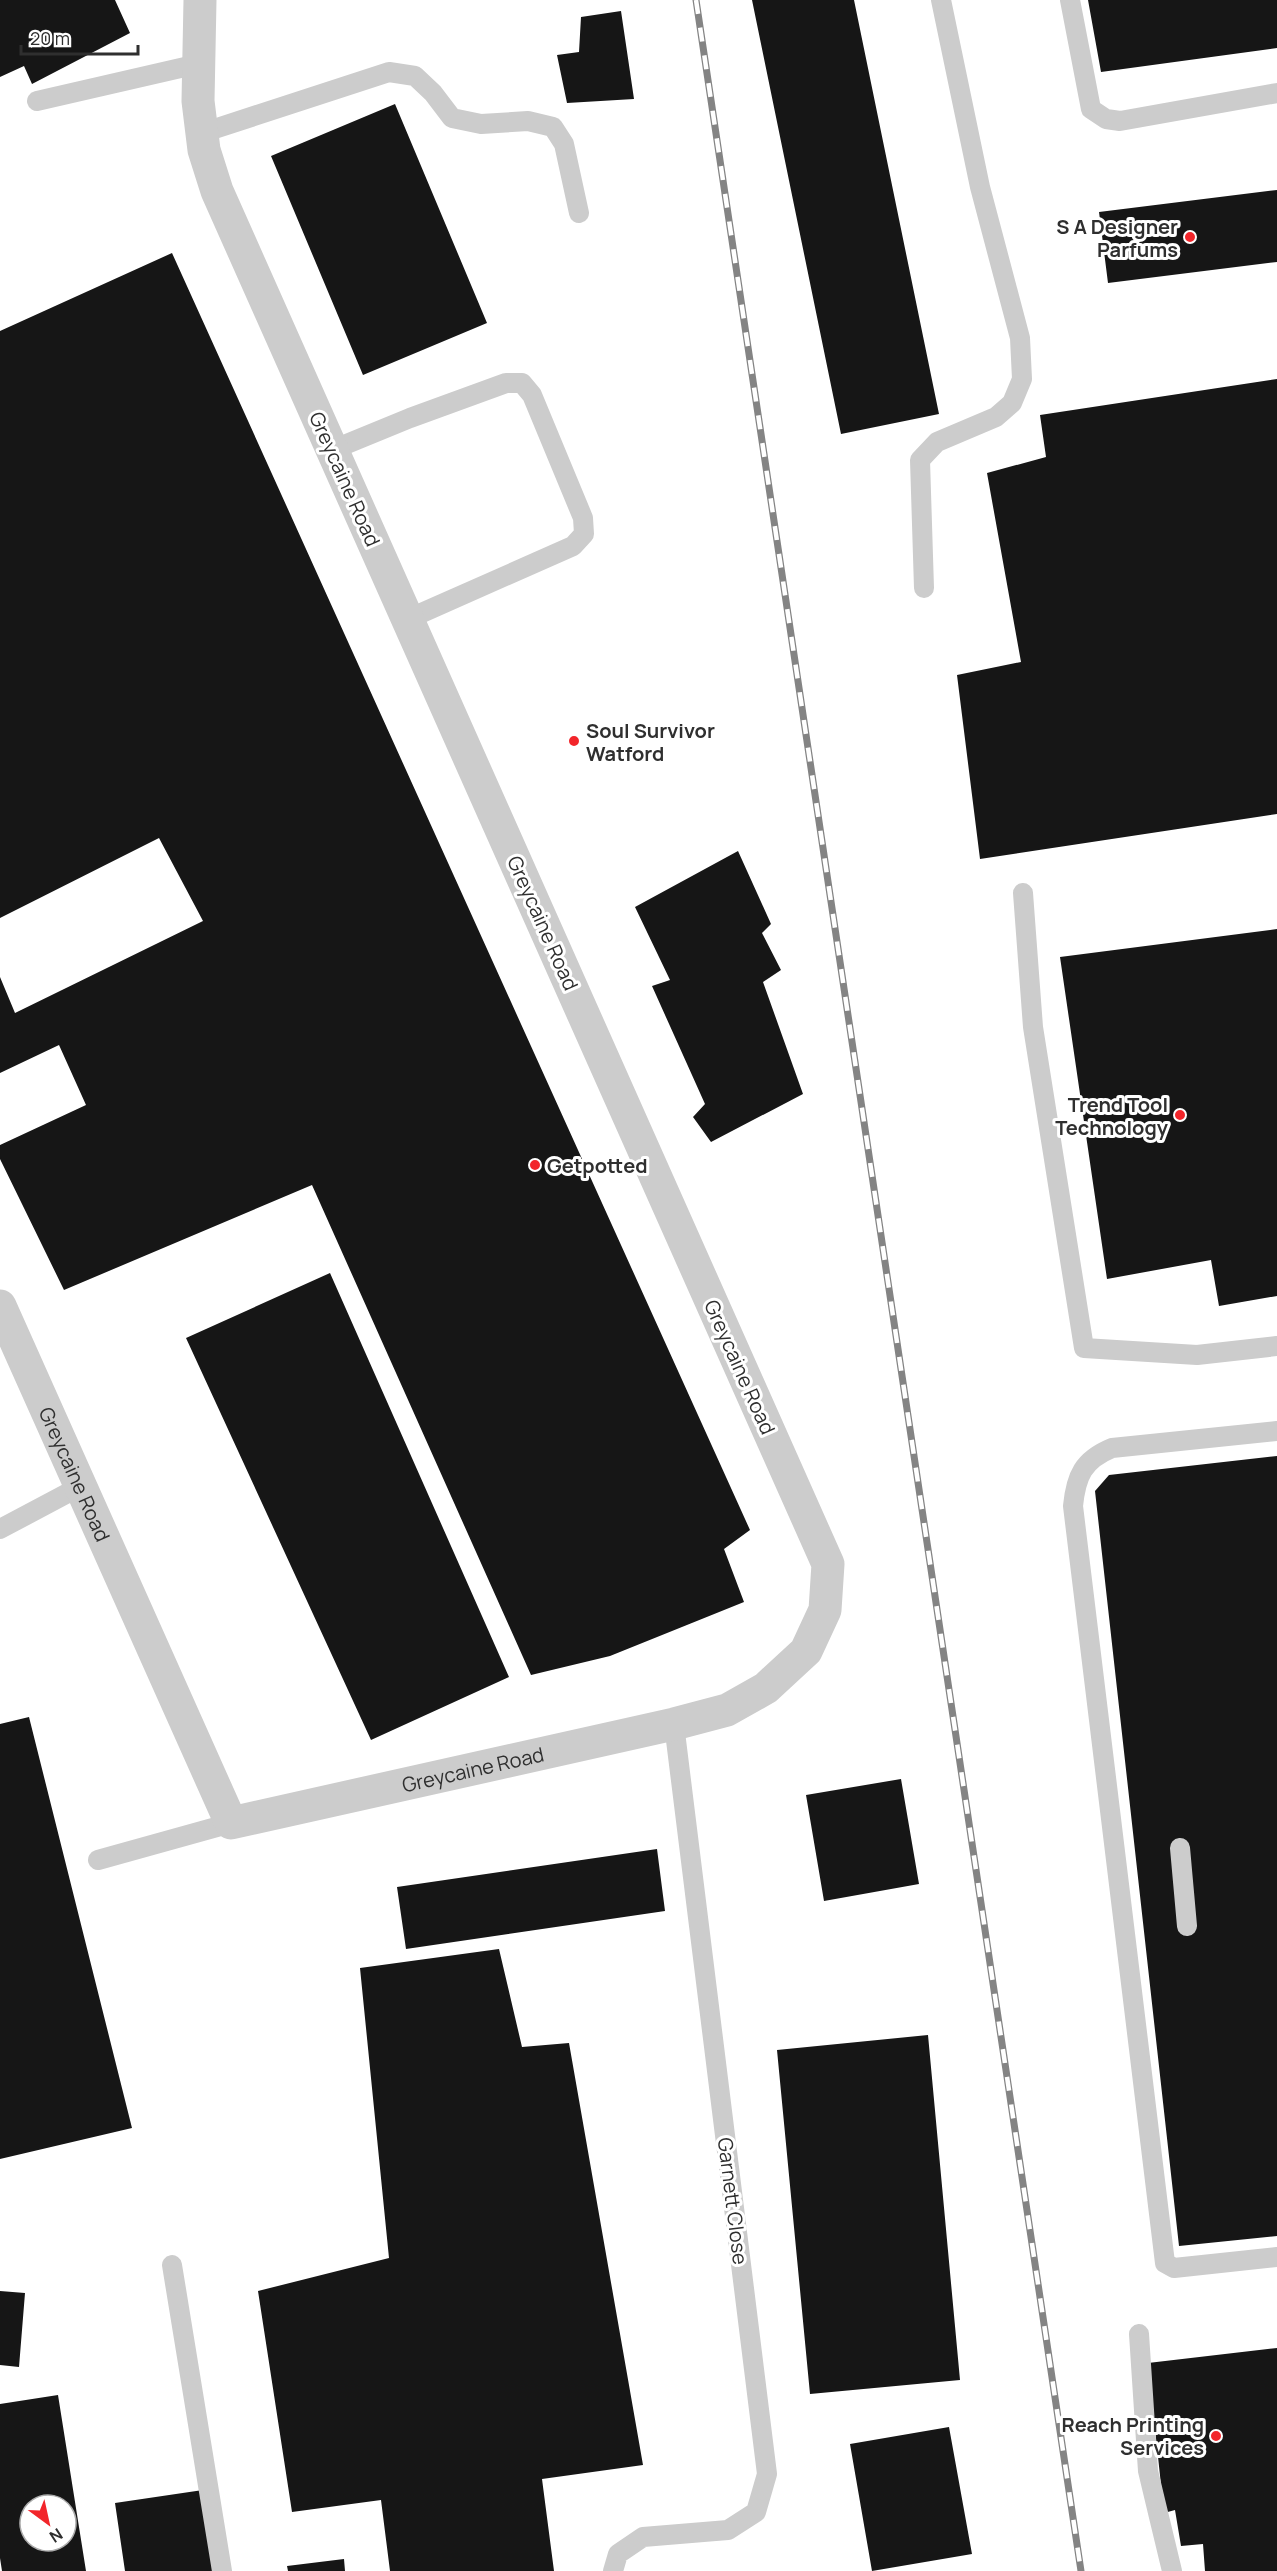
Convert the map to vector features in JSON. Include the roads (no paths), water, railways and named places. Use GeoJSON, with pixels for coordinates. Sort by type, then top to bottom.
{"type":"FeatureCollection","features":[{"type":"Feature","properties":{"kind":"street","name":"Greycaine Road"},"geometry":{"type":"LineString","coordinates":[[0,1306],[231,1823],[674,1724],[727,1710],[766,1688],[806,1652],[825,1610],[828,1564],[217,191],[204,150],[198,101],[200,0]]}},
{"type":"Feature","properties":{"kind":"lane"},"geometry":{"type":"LineString","coordinates":[[924,588],[920,460],[937,442],[996,417],[1012,403],[1022,380],[1020,338],[980,187],[941,0]]}},
{"type":"Feature","properties":{"kind":"lane"},"geometry":{"type":"LineString","coordinates":[[1070,0],[1091,109],[1106,119],[1120,121],[1277,93]]}},
{"type":"Feature","properties":{"kind":"lane"},"geometry":{"type":"LineString","coordinates":[[37,101],[198,64]]}},
{"type":"Feature","properties":{"kind":"lane"},"geometry":{"type":"LineString","coordinates":[[202,133],[389,72],[415,76],[433,93],[452,118],[481,124],[528,121],[553,127],[564,144],[579,213]]}},
{"type":"Feature","properties":{"kind":"lane"},"geometry":{"type":"LineString","coordinates":[[332,450],[410,418],[506,383],[522,383],[532,395],[583,518],[584,534],[573,546],[408,619]]}},
{"type":"Feature","properties":{"kind":"lane"},"geometry":{"type":"LineString","coordinates":[[1023,893],[1033,1028],[1084,1348],[1197,1355],[1277,1346]]}},
{"type":"Feature","properties":{"kind":"lane"},"geometry":{"type":"LineString","coordinates":[[1277,1431],[1112,1448],[1098,1454],[1083,1468],[1075,1486],[1073,1506],[1165,2263],[1174,2268],[1277,2257]]}},
{"type":"Feature","properties":{"kind":"lane"},"geometry":{"type":"LineString","coordinates":[[0,1529],[81,1486]]}},
{"type":"Feature","properties":{"kind":"lane","name":"Garnett Close"},"geometry":{"type":"LineString","coordinates":[[613,2571],[618,2554],[644,2537],[728,2530],[756,2512],[767,2474],[674,1724]]}},
{"type":"Feature","properties":{"kind":"lane"},"geometry":{"type":"LineString","coordinates":[[98,1860],[231,1823]]}},
{"type":"Feature","properties":{"kind":"lane"},"geometry":{"type":"LineString","coordinates":[[1180,1848],[1187,1926]]}},
{"type":"Feature","properties":{"kind":"lane"},"geometry":{"type":"LineString","coordinates":[[172,2265],[222,2571]]}},
{"type":"Feature","properties":{"kind":"lane"},"geometry":{"type":"LineString","coordinates":[[1139,2334],[1148,2471],[1172,2571]]}},
{"type":"Feature","properties":{"kind":"railway"},"geometry":{"type":"LineString","coordinates":[[696,0],[1081,2571]]}},
{"type":"Feature","properties":{"kind":"place","name":"S A Designer Parfums"},"geometry":{"type":"Point","coordinates":[1190,237]}},
{"type":"Feature","properties":{"kind":"place","name":"Soul Survivor Watford"},"geometry":{"type":"Point","coordinates":[574,741]}},
{"type":"Feature","properties":{"kind":"place","name":"Trend Tool Technology"},"geometry":{"type":"Point","coordinates":[1180,1115]}},
{"type":"Feature","properties":{"kind":"place","name":"Getpotted"},"geometry":{"type":"Point","coordinates":[535,1165]}},
{"type":"Feature","properties":{"kind":"place","name":"Reach Printing Services"},"geometry":{"type":"Point","coordinates":[1216,2436]}}]}
